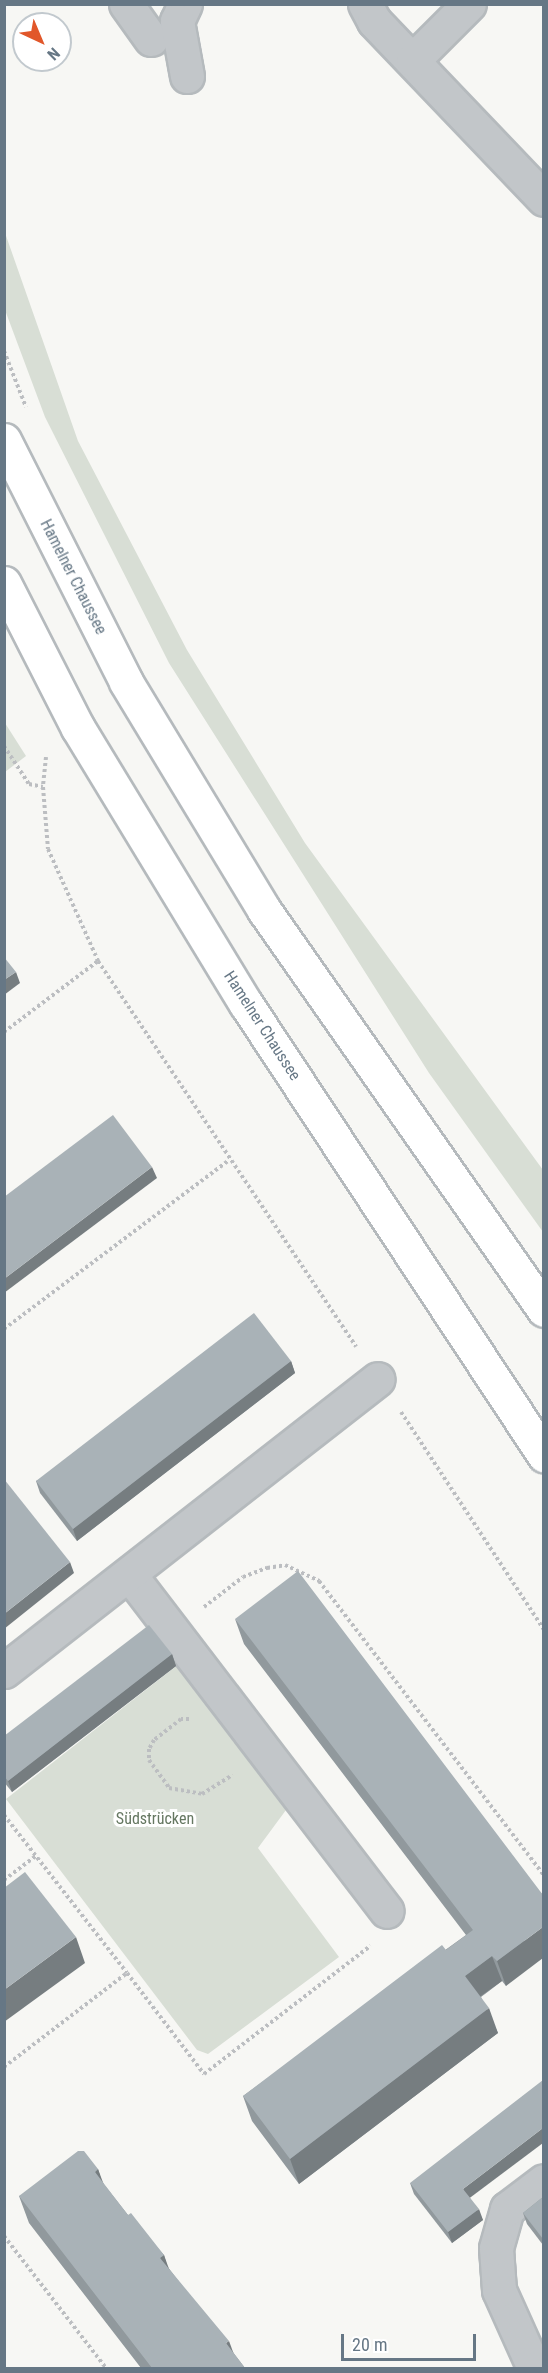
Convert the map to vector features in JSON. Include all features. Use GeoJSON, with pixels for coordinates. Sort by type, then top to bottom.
{"type":"FeatureCollection","features":[{"type":"Feature","properties":{"kind":"main road","name":"Hamelner Chaussee"},"geometry":{"type":"LineString","coordinates":[[4,440],[126,682],[264,910],[543,1310]]}},
{"type":"Feature","properties":{"kind":"main road","name":"Hamelner Chaussee"},"geometry":{"type":"LineString","coordinates":[[4,583],[78,728],[246,1004],[543,1455]]}},
{"type":"Feature","properties":{"kind":"street"},"geometry":{"type":"LineString","coordinates":[[126,4],[152,39]]}},
{"type":"Feature","properties":{"kind":"street"},"geometry":{"type":"LineString","coordinates":[[185,4],[177,21],[187,76]]}},
{"type":"Feature","properties":{"kind":"street"},"geometry":{"type":"LineString","coordinates":[[365,4],[374,21],[543,199]]}},
{"type":"Feature","properties":{"kind":"street"},"geometry":{"type":"LineString","coordinates":[[413,60],[469,4]]}},
{"type":"Feature","properties":{"kind":"street"},"geometry":{"type":"LineString","coordinates":[[4,1671],[378,1379]]}},
{"type":"Feature","properties":{"kind":"street"},"geometry":{"type":"LineString","coordinates":[[129,1574],[387,1911]]}},
{"type":"Feature","properties":{"kind":"street"},"geometry":{"type":"LineString","coordinates":[[534,2368],[499,2290],[496,2248],[507,2209],[543,2181]]}},
{"type":"Feature","properties":{"kind":"path"},"geometry":{"type":"LineString","coordinates":[[4,351],[28,412]]}},
{"type":"Feature","properties":{"kind":"path"},"geometry":{"type":"LineString","coordinates":[[4,746],[29,784],[43,787]]}},
{"type":"Feature","properties":{"kind":"path"},"geometry":{"type":"LineString","coordinates":[[47,754],[43,787],[48,849],[98,961],[543,1630]]}},
{"type":"Feature","properties":{"kind":"path"},"geometry":{"type":"LineString","coordinates":[[4,1032],[98,961]]}},
{"type":"Feature","properties":{"kind":"path"},"geometry":{"type":"LineString","coordinates":[[4,1329],[229,1160]]}},
{"type":"Feature","properties":{"kind":"path"},"geometry":{"type":"LineString","coordinates":[[172,1631],[251,1574],[285,1565],[312,1575],[328,1591],[543,1875]]}},
{"type":"Feature","properties":{"kind":"path"},"geometry":{"type":"LineString","coordinates":[[192,1721],[181,1719],[154,1740],[148,1749],[149,1760],[169,1788],[181,1793],[202,1794],[233,1775]]}},
{"type":"Feature","properties":{"kind":"path"},"geometry":{"type":"LineString","coordinates":[[226,1766],[239,1783]]}},
{"type":"Feature","properties":{"kind":"path"},"geometry":{"type":"LineString","coordinates":[[4,1815],[204,2074],[398,1925],[387,1911]]}},
{"type":"Feature","properties":{"kind":"path"},"geometry":{"type":"LineString","coordinates":[[4,1880],[36,1856]]}},
{"type":"Feature","properties":{"kind":"path"},"geometry":{"type":"LineString","coordinates":[[4,2067],[127,1973]]}},
{"type":"Feature","properties":{"kind":"path"},"geometry":{"type":"LineString","coordinates":[[4,2236],[106,2368]]}},
{"type":"Feature","properties":{"kind":"green space"},"geometry":{"type":"Polygon","coordinates":[[[4,230],[78,441],[187,650],[305,843],[543,1170],[543,1232],[429,1073],[169,663],[45,417],[5,310],[4,230]]]}},
{"type":"Feature","properties":{"kind":"green space"},"geometry":{"type":"Polygon","coordinates":[[[5,723],[26,756],[4,772],[5,723]]]}},
{"type":"Feature","properties":{"kind":"green space","name":"Südstrücken"},"geometry":{"type":"Polygon","coordinates":[[[184,1660],[288,1799],[286,1810],[258,1848],[339,1957],[208,2054],[197,2050],[6,1799],[184,1660]]]}},
{"type":"Feature","properties":{"kind":"building"},"geometry":{"type":"Polygon","coordinates":[[[4,957],[16,972],[4,980],[4,957]]]}},
{"type":"Feature","properties":{"kind":"building"},"geometry":{"type":"Polygon","coordinates":[[[113,1115],[152,1167],[4,1279],[4,1197],[113,1115]]]}},
{"type":"Feature","properties":{"kind":"building"},"geometry":{"type":"Polygon","coordinates":[[[254,1313],[291,1361],[73,1529],[36,1481],[254,1313]]]}},
{"type":"Feature","properties":{"kind":"building"},"geometry":{"type":"Polygon","coordinates":[[[4,1479],[70,1562],[4,1614],[4,1479]]]}},
{"type":"Feature","properties":{"kind":"building"},"geometry":{"type":"Polygon","coordinates":[[[298,1571],[543,1895],[543,1927],[497,1961],[492,1956],[465,1976],[489,2008],[290,2159],[243,2096],[442,1945],[446,1950],[473,1930],[235,1619],[298,1571]]]}},
{"type":"Feature","properties":{"kind":"building"},"geometry":{"type":"Polygon","coordinates":[[[149,1625],[172,1654],[8,1781],[4,1776],[4,1736],[149,1625]]]}},
{"type":"Feature","properties":{"kind":"building"},"geometry":{"type":"Polygon","coordinates":[[[25,1872],[76,1937],[4,1990],[4,1888],[25,1872]]]}},
{"type":"Feature","properties":{"kind":"building"},"geometry":{"type":"Polygon","coordinates":[[[543,2080],[543,2128],[463,2189],[479,2209],[448,2232],[410,2183],[543,2080]]]}},
{"type":"Feature","properties":{"kind":"building"},"geometry":{"type":"Polygon","coordinates":[[[78,2151],[84,2151],[98,2169],[95,2172],[128,2215],[131,2213],[164,2255],[160,2258],[229,2341],[226,2343],[245,2368],[152,2368],[19,2196],[78,2151]]]}},
{"type":"Feature","properties":{"kind":"building"},"geometry":{"type":"Polygon","coordinates":[[[543,2197],[543,2239],[523,2213],[543,2197]]]}}]}
